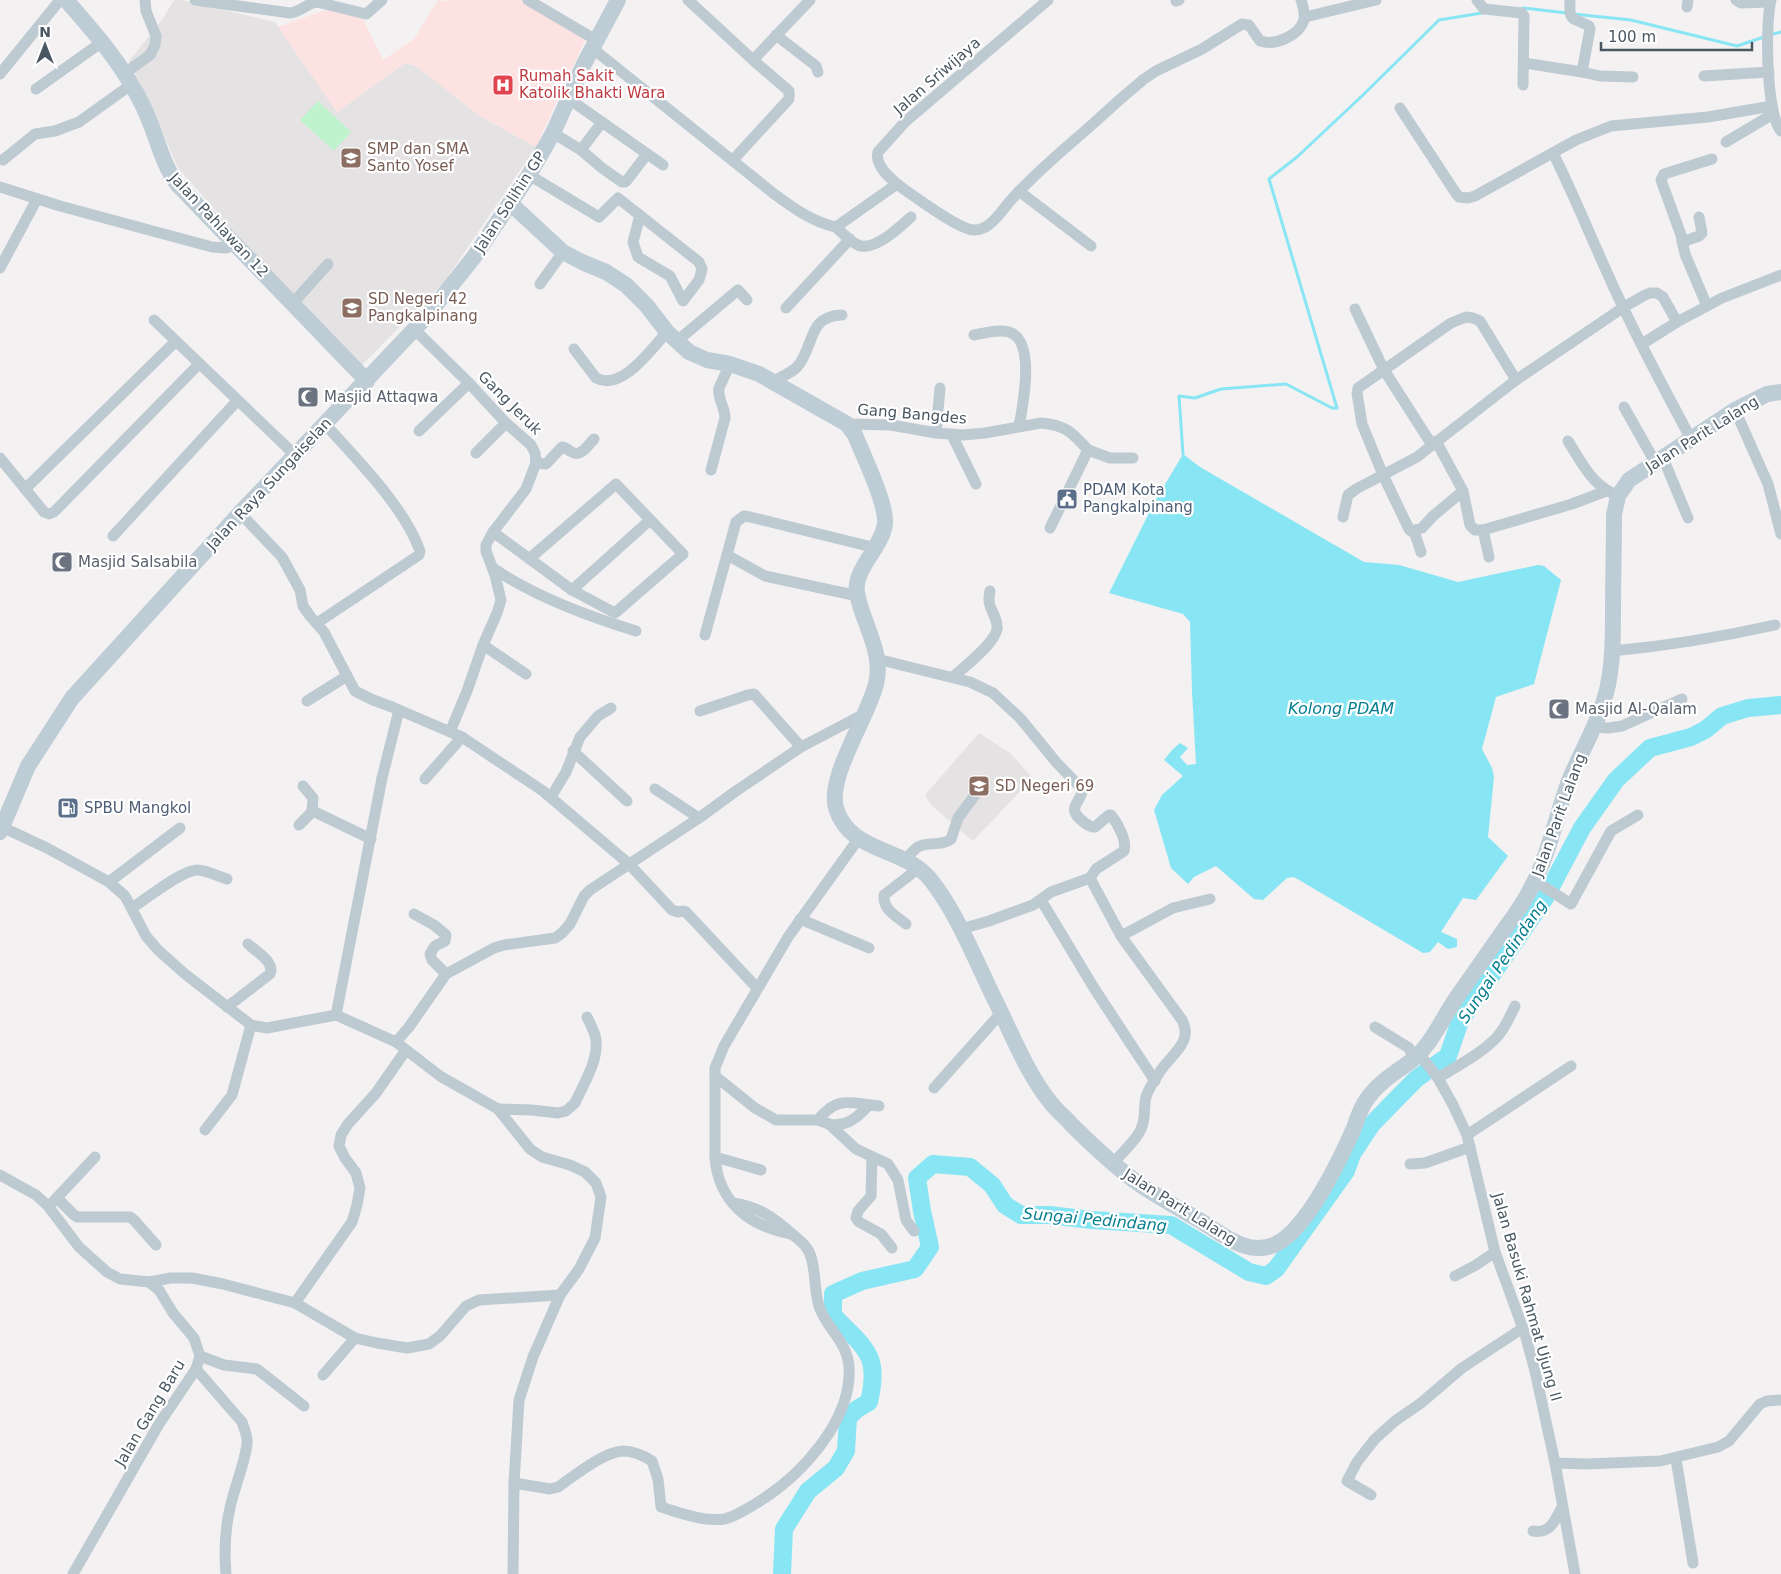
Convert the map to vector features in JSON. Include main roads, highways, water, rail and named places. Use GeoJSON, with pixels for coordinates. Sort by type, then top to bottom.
{"type":"FeatureCollection","features":[{"type":"Feature","properties":{"kind":"water","name":"Kolong PDAM"},"geometry":{"type":"Polygon","coordinates":[[[1183,454],[1200,467],[1364,562],[1399,565],[1458,582],[1538,565],[1544,566],[1561,580],[1534,684],[1496,697],[1482,749],[1492,768],[1494,777],[1488,837],[1508,856],[1476,900],[1463,898],[1441,932],[1457,939],[1457,947],[1448,949],[1438,942],[1430,952],[1423,953],[1294,877],[1287,878],[1263,900],[1254,899],[1216,866],[1194,877],[1188,884],[1171,868],[1154,810],[1162,795],[1183,776],[1164,760],[1172,750],[1180,743],[1188,748],[1180,757],[1187,765],[1196,764],[1190,622],[1183,614],[1109,593],[1154,503],[1183,454]]]}},
{"type":"Feature","properties":{"kind":"waterway"},"geometry":{"type":"LineString","coordinates":[[1523,8],[1567,13]]}},
{"type":"Feature","properties":{"kind":"waterway"},"geometry":{"type":"LineString","coordinates":[[1183,454],[1179,396],[1195,398],[1221,389],[1286,384],[1332,408],[1337,408],[1269,179],[1297,157],[1439,20],[1482,13]]}},
{"type":"Feature","properties":{"kind":"waterway"},"geometry":{"type":"LineString","coordinates":[[1573,14],[1631,20],[1737,46],[1764,37]]}},
{"type":"Feature","properties":{"kind":"waterway"},"geometry":{"type":"LineString","coordinates":[[1770,35],[1781,32]]}},
{"type":"Feature","properties":{"kind":"waterway","name":"Sungai Pedindang"},"geometry":{"type":"LineString","coordinates":[[782,1574],[784,1529],[808,1491],[836,1468],[846,1451],[848,1418],[857,1409],[869,1402],[873,1372],[871,1361],[861,1344],[833,1315],[833,1294],[862,1281],[915,1269],[930,1247],[917,1178],[933,1164],[970,1167],[992,1185],[1005,1205],[1021,1215],[1049,1215],[1171,1225],[1249,1272],[1266,1276],[1276,1269],[1346,1171],[1352,1154],[1372,1124],[1416,1079],[1448,1056],[1460,1021],[1545,898],[1582,828],[1616,780],[1650,748],[1691,737],[1705,730],[1722,716],[1748,708],[1781,705]]}},
{"type":"Feature","properties":{"kind":"place","name":"Rumah Sakit Katolik Bhakti Wara"},"geometry":{"type":"Point","coordinates":[503,85]}},
{"type":"Feature","properties":{"kind":"place","name":"SMP dan SMA Santo Yosef"},"geometry":{"type":"Point","coordinates":[351,158]}},
{"type":"Feature","properties":{"kind":"place","name":"SD Negeri 42 Pangkalpinang"},"geometry":{"type":"Point","coordinates":[352,308]}},
{"type":"Feature","properties":{"kind":"place","name":"Masjid Attaqwa"},"geometry":{"type":"Point","coordinates":[308,397]}},
{"type":"Feature","properties":{"kind":"place","name":"PDAM Kota Pangkalpinang"},"geometry":{"type":"Point","coordinates":[1067,499]}},
{"type":"Feature","properties":{"kind":"place","name":"Masjid Salsabila"},"geometry":{"type":"Point","coordinates":[62,562]}},
{"type":"Feature","properties":{"kind":"place","name":"Masjid Al-Qalam"},"geometry":{"type":"Point","coordinates":[1559,709]}},
{"type":"Feature","properties":{"kind":"place","name":"SD Negeri 69"},"geometry":{"type":"Point","coordinates":[979,786]}},
{"type":"Feature","properties":{"kind":"place","name":"SPBU Mangkol"},"geometry":{"type":"Point","coordinates":[68,808]}}]}
